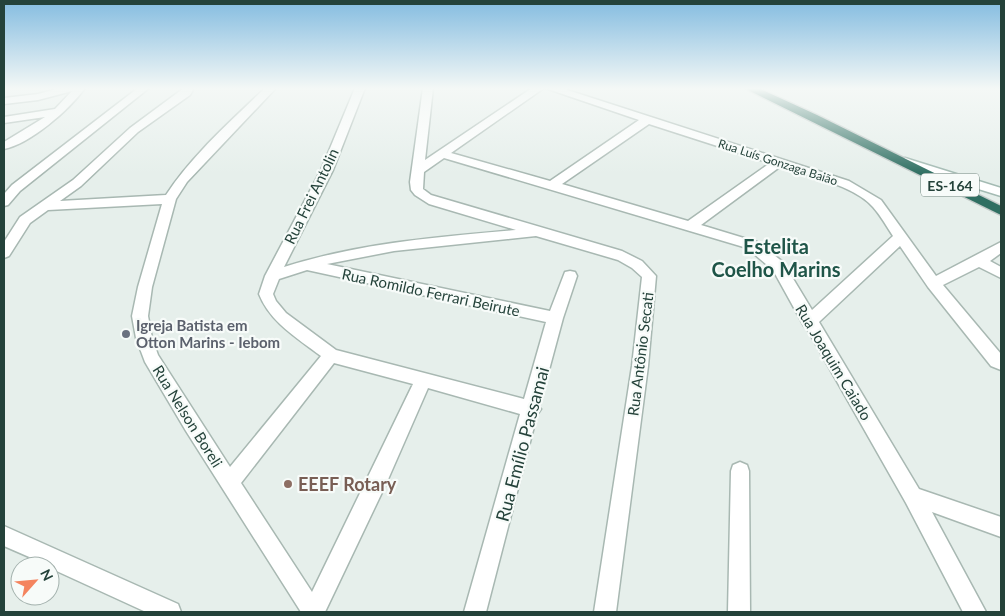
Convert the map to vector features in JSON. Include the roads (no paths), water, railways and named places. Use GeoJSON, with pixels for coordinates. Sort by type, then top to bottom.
{"type":"FeatureCollection","features":[{"type":"Feature","properties":{"kind":"highway","name":"ES-164"},"geometry":{"type":"LineString","coordinates":[[809,117],[1001,211]]}},
{"type":"Feature","properties":{"kind":"street"},"geometry":{"type":"LineString","coordinates":[[4,120],[24,117]]}},
{"type":"Feature","properties":{"kind":"street"},"geometry":{"type":"LineString","coordinates":[[4,146],[52,117]]}},
{"type":"Feature","properties":{"kind":"street"},"geometry":{"type":"LineString","coordinates":[[4,202],[10,188],[105,117]]}},
{"type":"Feature","properties":{"kind":"street"},"geometry":{"type":"LineString","coordinates":[[4,252],[25,220],[89,173],[134,130],[153,117]]}},
{"type":"Feature","properties":{"kind":"street","name":"Rua Nelson Boreli"},"geometry":{"type":"LineString","coordinates":[[241,117],[182,180],[170,199],[145,287],[140,316],[144,338],[151,356],[192,425],[313,612]]}},
{"type":"Feature","properties":{"kind":"street","name":"Rua Frei Antolin"},"geometry":{"type":"LineString","coordinates":[[331,356],[281,317],[270,304],[266,294],[272,276],[296,228],[323,180],[348,117]]}},
{"type":"Feature","properties":{"kind":"street"},"geometry":{"type":"LineString","coordinates":[[424,117],[415,182],[416,189],[420,195],[433,201],[540,232]]}},
{"type":"Feature","properties":{"kind":"street"},"geometry":{"type":"LineString","coordinates":[[418,170],[497,117]]}},
{"type":"Feature","properties":{"kind":"street","name":"Rua Luís Gonzaga Baião"},"geometry":{"type":"LineString","coordinates":[[637,117],[845,184],[859,191],[876,203],[934,283],[997,361],[1001,363]]}},
{"type":"Feature","properties":{"kind":"street"},"geometry":{"type":"LineString","coordinates":[[552,185],[647,120]]}},
{"type":"Feature","properties":{"kind":"street","name":"Rua Joaquim Caiado"},"geometry":{"type":"LineString","coordinates":[[443,154],[691,226],[752,246],[764,253],[778,266],[809,322],[913,496],[975,612]]}},
{"type":"Feature","properties":{"kind":"street"},"geometry":{"type":"LineString","coordinates":[[898,159],[1001,192]]}},
{"type":"Feature","properties":{"kind":"street"},"geometry":{"type":"LineString","coordinates":[[691,226],[779,162]]}},
{"type":"Feature","properties":{"kind":"street"},"geometry":{"type":"LineString","coordinates":[[46,206],[170,199]]}},
{"type":"Feature","properties":{"kind":"street","name":"Rua Antônio Secati"},"geometry":{"type":"LineString","coordinates":[[272,276],[307,264],[350,254],[420,244],[540,232],[625,258],[642,267],[649,276],[640,366],[605,612]]}},
{"type":"Feature","properties":{"kind":"street"},"geometry":{"type":"LineString","coordinates":[[809,322],[901,237]]}},
{"type":"Feature","properties":{"kind":"street"},"geometry":{"type":"LineString","coordinates":[[934,283],[979,261],[1001,247]]}},
{"type":"Feature","properties":{"kind":"street"},"geometry":{"type":"LineString","coordinates":[[979,261],[1001,273]]}},
{"type":"Feature","properties":{"kind":"street","name":"Rua Romildo Ferrari Beirute"},"geometry":{"type":"LineString","coordinates":[[307,264],[330,271],[555,318]]}},
{"type":"Feature","properties":{"kind":"street","name":"Rua Emílio Passamai"},"geometry":{"type":"LineString","coordinates":[[476,612],[555,318],[570,276]]}},
{"type":"Feature","properties":{"kind":"street"},"geometry":{"type":"LineString","coordinates":[[229,483],[331,356],[532,409]]}},
{"type":"Feature","properties":{"kind":"street"},"geometry":{"type":"LineString","coordinates":[[313,612],[379,478],[423,381]]}},
{"type":"Feature","properties":{"kind":"street"},"geometry":{"type":"LineString","coordinates":[[739,612],[740,471]]}},
{"type":"Feature","properties":{"kind":"street"},"geometry":{"type":"LineString","coordinates":[[913,496],[1001,527]]}},
{"type":"Feature","properties":{"kind":"street"},"geometry":{"type":"LineString","coordinates":[[4,536],[170,612]]}},
{"type":"Feature","properties":{"kind":"place","name":"Igreja Batista em Otton Marins - Iebom"},"geometry":{"type":"Point","coordinates":[126,334]}},
{"type":"Feature","properties":{"kind":"place","name":"EEEF Rotary"},"geometry":{"type":"Point","coordinates":[288,484]}},
{"type":"Feature","properties":{"kind":"district","name":"Estelita Coelho Marins"},"geometry":{"type":"Point","coordinates":[776,258]}}]}
